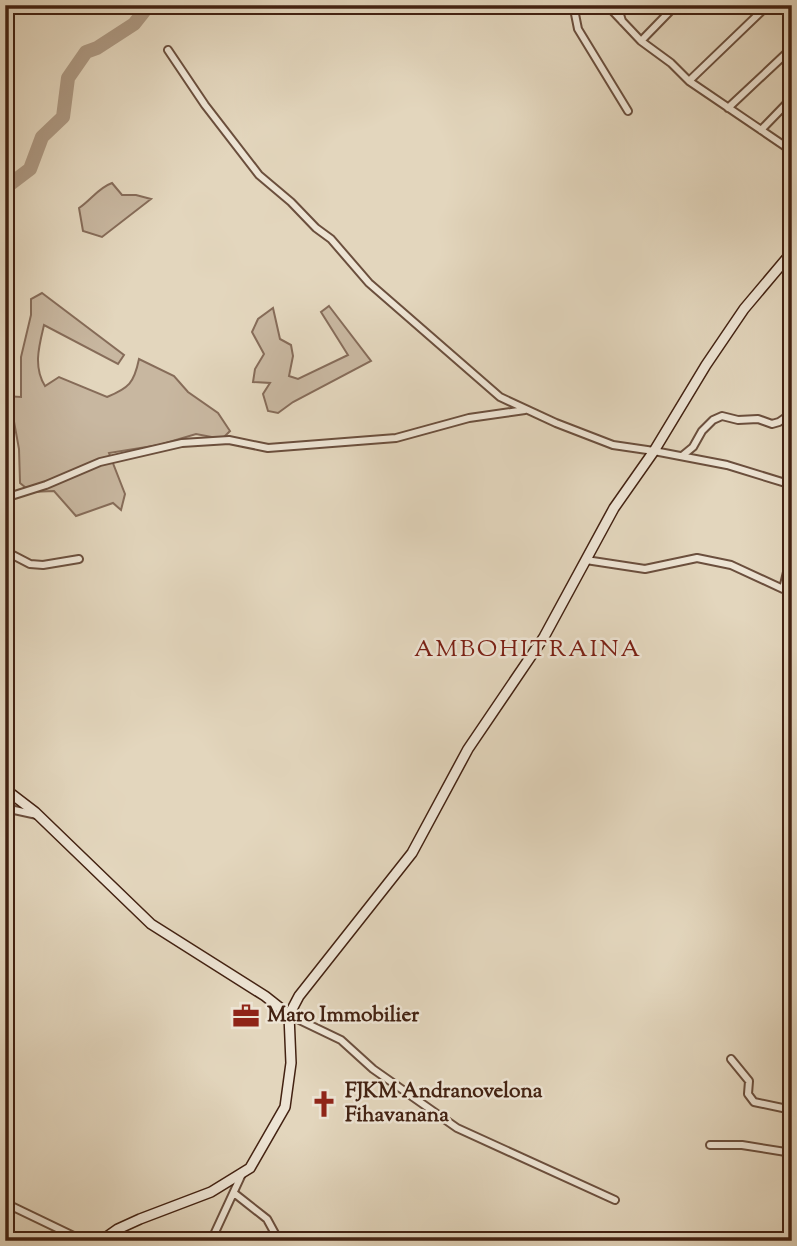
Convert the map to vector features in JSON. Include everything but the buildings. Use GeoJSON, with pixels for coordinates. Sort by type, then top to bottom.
{"type":"FeatureCollection","features":[{"type":"Feature","properties":{"kind":"street"},"geometry":{"type":"LineString","coordinates":[[607,5],[641,41],[671,63],[689,81],[792,151]]}},
{"type":"Feature","properties":{"kind":"street"},"geometry":{"type":"LineString","coordinates":[[617,5],[622,23]]}},
{"type":"Feature","properties":{"kind":"street"},"geometry":{"type":"LineString","coordinates":[[641,41],[676,5]]}},
{"type":"Feature","properties":{"kind":"street"},"geometry":{"type":"LineString","coordinates":[[689,81],[768,5]]}},
{"type":"Feature","properties":{"kind":"street"},"geometry":{"type":"LineString","coordinates":[[574,9],[578,29],[628,111]]}},
{"type":"Feature","properties":{"kind":"street"},"geometry":{"type":"LineString","coordinates":[[728,108],[792,48]]}},
{"type":"Feature","properties":{"kind":"street"},"geometry":{"type":"LineString","coordinates":[[169,50],[205,105],[259,175],[331,239],[369,283],[500,397],[613,445],[727,465],[792,485]]}},
{"type":"Feature","properties":{"kind":"street"},"geometry":{"type":"LineString","coordinates":[[761,130],[792,98]]}},
{"type":"Feature","properties":{"kind":"street"},"geometry":{"type":"LineString","coordinates":[[101,1241],[140,1219],[211,1192],[250,1168],[285,1107],[291,1062],[289,1015],[299,996],[412,852],[468,749],[544,638],[614,508],[654,451],[706,365],[744,309],[792,252]]}},
{"type":"Feature","properties":{"kind":"street"},"geometry":{"type":"LineString","coordinates":[[5,498],[46,485],[100,462],[182,443],[229,440],[268,448],[396,438],[469,418],[527,409]]}},
{"type":"Feature","properties":{"kind":"street"},"geometry":{"type":"LineString","coordinates":[[682,456],[693,447],[702,431],[713,420],[722,416],[738,420],[758,419],[772,424],[792,412]]}},
{"type":"Feature","properties":{"kind":"street"},"geometry":{"type":"LineString","coordinates":[[5,551],[30,565],[79,559]]}},
{"type":"Feature","properties":{"kind":"street"},"geometry":{"type":"LineString","coordinates":[[586,560],[645,569],[697,558],[731,565],[783,589],[792,551]]}},
{"type":"Feature","properties":{"kind":"street"},"geometry":{"type":"LineString","coordinates":[[5,789],[38,815],[151,924],[265,996],[289,1015],[341,1040],[373,1069],[457,1128],[615,1200]]}},
{"type":"Feature","properties":{"kind":"street"},"geometry":{"type":"LineString","coordinates":[[5,808],[38,815]]}},
{"type":"Feature","properties":{"kind":"street"},"geometry":{"type":"LineString","coordinates":[[731,1059],[749,1081],[748,1094],[754,1102],[792,1110]]}},
{"type":"Feature","properties":{"kind":"street"},"geometry":{"type":"LineString","coordinates":[[709,1145],[742,1144],[792,1153]]}},
{"type":"Feature","properties":{"kind":"street"},"geometry":{"type":"LineString","coordinates":[[211,1241],[243,1172]]}},
{"type":"Feature","properties":{"kind":"street"},"geometry":{"type":"LineString","coordinates":[[233,1193],[267,1219],[279,1241]]}},
{"type":"Feature","properties":{"kind":"street"},"geometry":{"type":"LineString","coordinates":[[5,1203],[84,1241]]}},
{"type":"Feature","properties":{"kind":"shaded area"},"geometry":{"type":"Polygon","coordinates":[[[112,183],[122,195],[151,199],[102,237],[83,231],[79,208],[112,183]]]}},
{"type":"Feature","properties":{"kind":"shaded area"},"geometry":{"type":"Polygon","coordinates":[[[42,293],[124,355],[118,364],[44,325],[38,364],[45,386],[59,377],[107,397],[129,384],[139,359],[174,376],[188,392],[218,413],[230,431],[222,439],[196,434],[159,445],[109,453],[125,494],[121,510],[113,503],[76,516],[54,491],[31,492],[20,483],[19,449],[13,416],[5,419],[5,396],[21,397],[21,357],[31,315],[31,299],[42,293]]]}},
{"type":"Feature","properties":{"kind":"shaded area"},"geometry":{"type":"Polygon","coordinates":[[[329,306],[371,361],[293,402],[278,413],[268,411],[263,394],[270,383],[253,382],[255,369],[264,354],[252,332],[258,319],[273,308],[280,339],[291,345],[293,356],[289,376],[298,379],[348,355],[321,312],[329,306]]]}},
{"type":"Feature","properties":{"kind":"waterway"},"geometry":{"type":"LineString","coordinates":[[5,188],[30,169],[42,137],[63,117],[68,78],[86,52],[134,24],[149,5]]}},
{"type":"Feature","properties":{"kind":"place","name":"Maro Immobilier"},"geometry":{"type":"Point","coordinates":[246,1016]}},
{"type":"Feature","properties":{"kind":"place","name":"FJKM Andranovelona Fihavanana"},"geometry":{"type":"Point","coordinates":[324,1104]}},
{"type":"Feature","properties":{"kind":"district","name":"AMBOHITRAINA"},"geometry":{"type":"Point","coordinates":[528,650]}}]}
